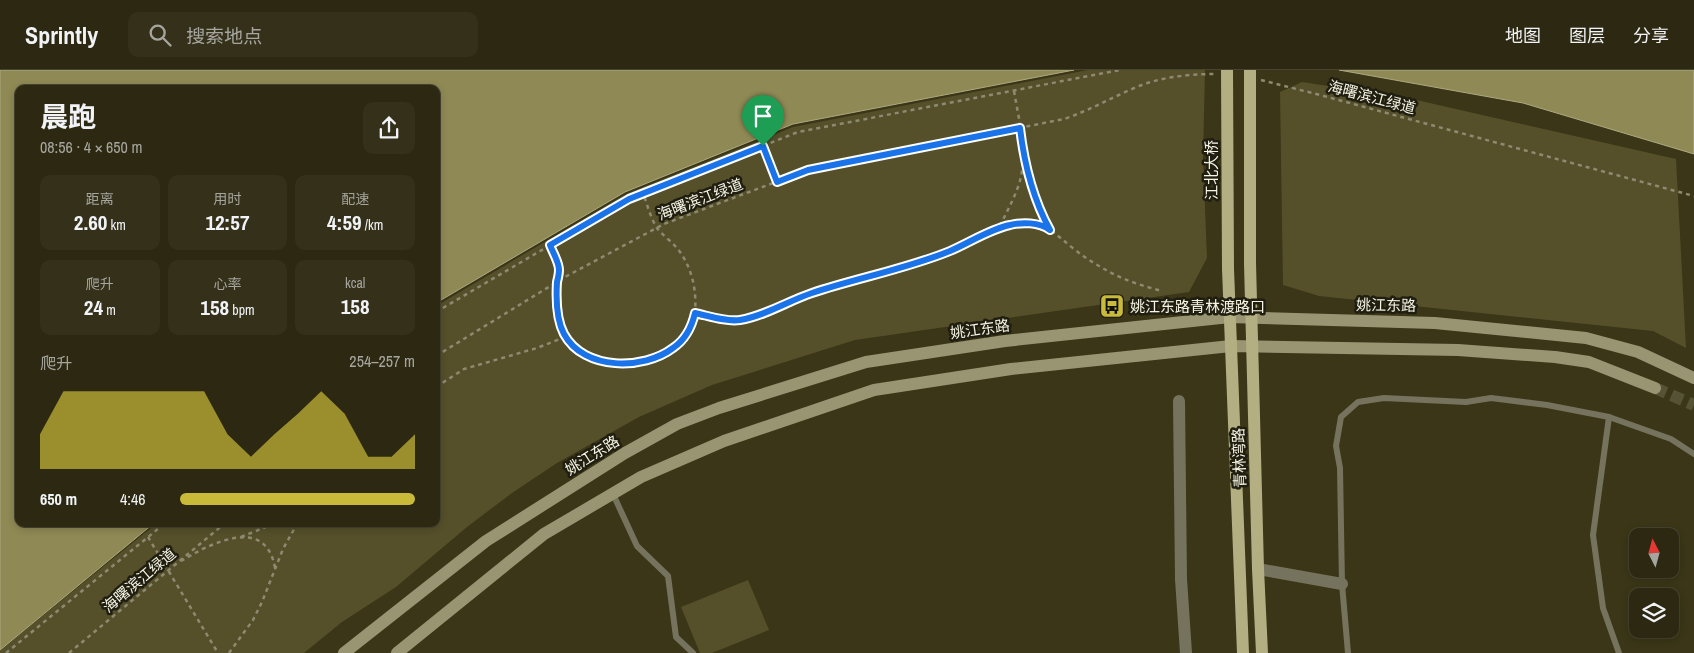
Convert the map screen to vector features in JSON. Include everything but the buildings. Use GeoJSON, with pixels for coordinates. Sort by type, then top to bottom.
{"type":"FeatureCollection","features":[{"type":"Feature","properties":{"kind":"main road","name":"江北大桥"},"geometry":{"type":"LineString","coordinates":[[1223,72],[1228,269]]}},
{"type":"Feature","properties":{"kind":"main road","name":"青林湾路"},"geometry":{"type":"LineString","coordinates":[[1253,75],[1250,263],[1262,653]]}},
{"type":"Feature","properties":{"kind":"main road","name":"青林湾路"},"geometry":{"type":"LineString","coordinates":[[1228,269],[1243,653]]}},
{"type":"Feature","properties":{"kind":"main road","name":"姚江东路"},"geometry":{"type":"LineString","coordinates":[[344,653],[486,541],[625,453],[677,424],[719,408],[866,362],[1005,341],[1230,317],[1435,323],[1586,338],[1638,352],[1694,378]]}},
{"type":"Feature","properties":{"kind":"main road"},"geometry":{"type":"LineString","coordinates":[[398,653],[544,534],[642,477],[724,440],[874,390],[1011,369],[1231,346],[1458,350],[1555,357],[1589,362],[1655,388]]}},
{"type":"Feature","properties":{"kind":"street"},"geometry":{"type":"LineString","coordinates":[[1179,401],[1181,579],[1186,653]]}},
{"type":"Feature","properties":{"kind":"street"},"geometry":{"type":"LineString","coordinates":[[1258,569],[1342,584]]}},
{"type":"Feature","properties":{"kind":"lane"},"geometry":{"type":"LineString","coordinates":[[1348,653],[1342,584],[1340,468],[1336,446],[1342,416],[1358,402],[1384,398],[1466,402],[1491,398],[1547,405],[1609,417],[1671,438],[1694,454]]}},
{"type":"Feature","properties":{"kind":"lane"},"geometry":{"type":"LineString","coordinates":[[1609,417],[1593,535],[1603,608],[1619,653]]}},
{"type":"Feature","properties":{"kind":"lane"},"geometry":{"type":"LineString","coordinates":[[613,494],[637,546],[668,576],[676,638],[693,653]]}},
{"type":"Feature","properties":{"kind":"path"},"geometry":{"type":"LineString","coordinates":[[440,310],[629,199],[798,132],[1120,70]]}},
{"type":"Feature","properties":{"kind":"path","name":"海曙滨江绿道"},"geometry":{"type":"LineString","coordinates":[[440,354],[557,283],[657,228],[808,170],[1064,119],[1087,111],[1133,88],[1160,79],[1223,72]]}},
{"type":"Feature","properties":{"kind":"path","name":"海曙滨江绿道"},"geometry":{"type":"LineString","coordinates":[[1253,75],[1694,196]]}},
{"type":"Feature","properties":{"kind":"path"},"geometry":{"type":"LineString","coordinates":[[1000,228],[1019,186],[1023,166],[1014,90]]}},
{"type":"Feature","properties":{"kind":"path"},"geometry":{"type":"LineString","coordinates":[[763,146],[777,182]]}},
{"type":"Feature","properties":{"kind":"path"},"geometry":{"type":"LineString","coordinates":[[1022,149],[1036,200],[1050,230]]}},
{"type":"Feature","properties":{"kind":"path"},"geometry":{"type":"LineString","coordinates":[[550,245],[559,270],[557,283],[559,321],[565,337],[574,348],[601,361],[623,364],[649,361],[675,347],[692,325],[695,313],[694,284],[687,261],[674,244],[657,228],[642,193]]}},
{"type":"Feature","properties":{"kind":"path"},"geometry":{"type":"LineString","coordinates":[[695,313],[720,319],[739,320],[754,316],[809,294],[949,252],[1000,228],[1023,223],[1036,224],[1050,230],[1107,271],[1162,292]]}},
{"type":"Feature","properties":{"kind":"path"},"geometry":{"type":"LineString","coordinates":[[440,385],[464,370],[537,348],[565,337]]}},
{"type":"Feature","properties":{"kind":"path"},"geometry":{"type":"LineString","coordinates":[[6,653],[160,527]]}},
{"type":"Feature","properties":{"kind":"path","name":"海曙滨江绿道"},"geometry":{"type":"LineString","coordinates":[[70,653],[220,527]]}},
{"type":"Feature","properties":{"kind":"path"},"geometry":{"type":"LineString","coordinates":[[240,538],[266,527]]}},
{"type":"Feature","properties":{"kind":"path"},"geometry":{"type":"LineString","coordinates":[[229,653],[253,620],[296,527]]}},
{"type":"Feature","properties":{"kind":"path"},"geometry":{"type":"LineString","coordinates":[[148,536],[167,571],[218,653]]}},
{"type":"Feature","properties":{"kind":"path"},"geometry":{"type":"LineString","coordinates":[[174,566],[191,555],[220,542],[250,538],[266,545],[271,552],[276,569]]}},
{"type":"Feature","properties":{"kind":"shaded area"},"geometry":{"type":"Polygon","coordinates":[[[0,70],[1074,70],[793,124],[625,192],[440,301],[440,85],[15,85],[15,527],[149,527],[0,650],[0,70]]]}},
{"type":"Feature","properties":{"kind":"shaded area"},"geometry":{"type":"Polygon","coordinates":[[[1088,70],[1205,70],[1203,157],[1207,258],[1189,292],[855,340],[712,385],[639,417],[557,463],[512,493],[467,527],[396,587],[342,622],[304,653],[0,653],[0,650],[152,527],[440,527],[440,304],[626,194],[793,127],[1088,70]]]}},
{"type":"Feature","properties":{"kind":"shaded area"},"geometry":{"type":"Polygon","coordinates":[[[1339,70],[1694,70],[1694,154],[1523,103],[1339,70]]]}},
{"type":"Feature","properties":{"kind":"shaded area"},"geometry":{"type":"Polygon","coordinates":[[[1302,82],[1412,99],[1676,159],[1686,348],[1653,331],[1319,296],[1283,285],[1280,92],[1302,82]]]}},
{"type":"Feature","properties":{"kind":"shaded area"},"geometry":{"type":"Polygon","coordinates":[[[748,580],[769,630],[712,653],[700,653],[681,607],[748,580]]]}},
{"type":"Feature","properties":{"kind":"tunnel"},"geometry":{"type":"LineString","coordinates":[[1655,388],[1694,405]]}},
{"type":"Feature","properties":{"kind":"place","name":"姚江东路青林渡路口"},"geometry":{"type":"Point","coordinates":[1112,306]}},
{"type":"Feature","properties":{"kind":"route"},"geometry":{"type":"LineString","coordinates":[[1020,128],[1022,149],[1036,200],[1050,230],[1047,227],[1036,224],[1011,224],[949,252],[809,294],[739,320],[720,319],[695,313],[692,325],[675,347],[649,361],[633,364],[614,364],[588,356],[574,348],[562,332],[559,321],[557,283],[559,270],[550,245],[629,199],[763,146],[777,182],[808,170],[1020,128]]}}]}
